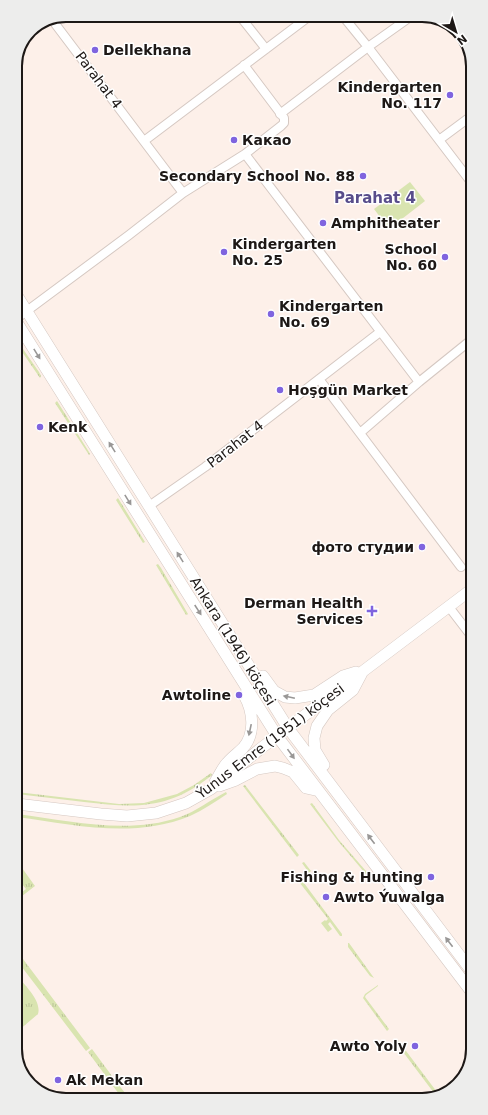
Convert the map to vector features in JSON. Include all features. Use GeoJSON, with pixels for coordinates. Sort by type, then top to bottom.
{"type":"FeatureCollection","features":[{"type":"Feature","properties":{"kind":"main road","name":"Ankara (1946) köçesi"},"geometry":{"type":"LineString","coordinates":[[22,303],[288,728],[466,964]]}},
{"type":"Feature","properties":{"kind":"main road","name":"Ankara (1946) köçesi"},"geometry":{"type":"LineString","coordinates":[[22,330],[277,736],[466,985]]}},
{"type":"Feature","properties":{"kind":"main road","name":"Ýunus Emre (1951) köçesi"},"geometry":{"type":"LineString","coordinates":[[22,805],[101,814],[136,816],[156,813],[197,798],[211,789],[277,736],[466,594]]}},
{"type":"Feature","properties":{"kind":"main road"},"geometry":{"type":"LineString","coordinates":[[245,661],[257,667],[274,691],[286,697],[295,698],[314,695],[343,676],[363,671]]}},
{"type":"Feature","properties":{"kind":"main road"},"geometry":{"type":"LineString","coordinates":[[211,789],[226,764],[244,747],[251,731],[252,721],[250,708],[236,681],[235,668]]}},
{"type":"Feature","properties":{"kind":"main road"},"geometry":{"type":"LineString","coordinates":[[329,784],[329,772],[317,756],[315,750],[315,732],[319,722],[328,710],[353,690],[363,671]]}},
{"type":"Feature","properties":{"kind":"main road"},"geometry":{"type":"LineString","coordinates":[[211,789],[236,780],[257,768],[274,766],[293,772],[306,788],[319,791]]}},
{"type":"Feature","properties":{"kind":"street"},"geometry":{"type":"LineString","coordinates":[[245,22],[266,49]]}},
{"type":"Feature","properties":{"kind":"street"},"geometry":{"type":"LineString","coordinates":[[144,141],[302,22]]}},
{"type":"Feature","properties":{"kind":"street"},"geometry":{"type":"LineString","coordinates":[[348,22],[466,175]]}},
{"type":"Feature","properties":{"kind":"street"},"geometry":{"type":"LineString","coordinates":[[280,114],[403,22]]}},
{"type":"Feature","properties":{"kind":"street","name":"Parahat 4"},"geometry":{"type":"LineString","coordinates":[[55,24],[183,193]]}},
{"type":"Feature","properties":{"kind":"street"},"geometry":{"type":"LineString","coordinates":[[22,315],[183,193],[244,154],[281,126],[284,120],[244,65]]}},
{"type":"Feature","properties":{"kind":"street"},"geometry":{"type":"LineString","coordinates":[[439,140],[466,119]]}},
{"type":"Feature","properties":{"kind":"street"},"geometry":{"type":"LineString","coordinates":[[244,154],[419,382]]}},
{"type":"Feature","properties":{"kind":"street","name":"Parahat 4"},"geometry":{"type":"LineString","coordinates":[[149,506],[205,467],[380,332]]}},
{"type":"Feature","properties":{"kind":"street"},"geometry":{"type":"LineString","coordinates":[[360,433],[466,344]]}},
{"type":"Feature","properties":{"kind":"street"},"geometry":{"type":"LineString","coordinates":[[319,379],[461,567]]}},
{"type":"Feature","properties":{"kind":"street"},"geometry":{"type":"LineString","coordinates":[[449,607],[466,629]]}},
{"type":"Feature","properties":{"kind":"green space"},"geometry":{"type":"Polygon","coordinates":[[[410,182],[425,201],[389,229],[374,209],[410,182]]]}},
{"type":"Feature","properties":{"kind":"green space"},"geometry":{"type":"Polygon","coordinates":[[[22,348],[39,372],[41,376],[40,378],[22,352],[22,348]]]}},
{"type":"Feature","properties":{"kind":"green space"},"geometry":{"type":"Polygon","coordinates":[[[57,401],[89,452],[89,455],[55,403],[57,401]]]}},
{"type":"Feature","properties":{"kind":"green space"},"geometry":{"type":"Polygon","coordinates":[[[118,498],[145,542],[143,543],[116,500],[118,498]]]}},
{"type":"Feature","properties":{"kind":"green space"},"geometry":{"type":"Polygon","coordinates":[[[158,564],[188,614],[186,615],[156,565],[158,564]]]}},
{"type":"Feature","properties":{"kind":"green space"},"geometry":{"type":"Polygon","coordinates":[[[211,773],[211,776],[180,795],[165,801],[150,804],[119,805],[102,804],[22,795],[22,793],[119,804],[144,803],[177,794],[194,785],[211,773]]]}},
{"type":"Feature","properties":{"kind":"green space"},"geometry":{"type":"Polygon","coordinates":[[[245,785],[299,855],[297,857],[243,786],[245,785]]]}},
{"type":"Feature","properties":{"kind":"green space"},"geometry":{"type":"Polygon","coordinates":[[[226,792],[227,794],[190,816],[169,823],[148,827],[126,829],[104,828],[22,818],[22,815],[79,823],[120,826],[160,822],[192,812],[226,792]]]}},
{"type":"Feature","properties":{"kind":"green space"},"geometry":{"type":"Polygon","coordinates":[[[312,803],[339,840],[372,878],[370,879],[338,841],[310,804],[312,803]]]}},
{"type":"Feature","properties":{"kind":"green space"},"geometry":{"type":"Polygon","coordinates":[[[304,862],[311,871],[301,879],[342,936],[340,936],[330,922],[328,924],[332,929],[328,932],[321,923],[328,919],[296,878],[307,870],[302,863],[304,862]]]}},
{"type":"Feature","properties":{"kind":"green space"},"geometry":{"type":"Polygon","coordinates":[[[22,868],[35,886],[22,896],[22,892],[26,889],[22,884],[22,868]]]}},
{"type":"Feature","properties":{"kind":"green space"},"geometry":{"type":"Polygon","coordinates":[[[348,943],[374,978],[370,976],[348,947],[348,943]]]}},
{"type":"Feature","properties":{"kind":"green space"},"geometry":{"type":"Polygon","coordinates":[[[22,958],[90,1048],[86,1051],[22,967],[22,958]]]}},
{"type":"Feature","properties":{"kind":"green space"},"geometry":{"type":"Polygon","coordinates":[[[22,981],[38,1004],[38,1014],[22,1028],[22,981]]]}},
{"type":"Feature","properties":{"kind":"green space"},"geometry":{"type":"Polygon","coordinates":[[[378,985],[365,997],[389,1029],[387,1031],[363,998],[365,994],[378,985]]]}},
{"type":"Feature","properties":{"kind":"green space"},"geometry":{"type":"Polygon","coordinates":[[[397,1039],[436,1091],[433,1092],[394,1040],[397,1039]]]}},
{"type":"Feature","properties":{"kind":"green space"},"geometry":{"type":"Polygon","coordinates":[[[92,1049],[112,1076],[108,1079],[88,1052],[92,1049]]]}},
{"type":"Feature","properties":{"kind":"green space"},"geometry":{"type":"Polygon","coordinates":[[[113,1078],[125,1093],[118,1093],[109,1081],[113,1078]]]}},
{"type":"Feature","properties":{"kind":"place","name":"Dellekhana"},"geometry":{"type":"Point","coordinates":[95,50]}},
{"type":"Feature","properties":{"kind":"place","name":"Kindergarten No. 117"},"geometry":{"type":"Point","coordinates":[450,95]}},
{"type":"Feature","properties":{"kind":"place","name":"Какао"},"geometry":{"type":"Point","coordinates":[234,140]}},
{"type":"Feature","properties":{"kind":"place","name":"Secondary School No. 88"},"geometry":{"type":"Point","coordinates":[363,176]}},
{"type":"Feature","properties":{"kind":"place","name":"Amphitheater"},"geometry":{"type":"Point","coordinates":[323,223]}},
{"type":"Feature","properties":{"kind":"place","name":"Kindergarten No. 25"},"geometry":{"type":"Point","coordinates":[224,252]}},
{"type":"Feature","properties":{"kind":"place","name":"School No. 60"},"geometry":{"type":"Point","coordinates":[445,257]}},
{"type":"Feature","properties":{"kind":"place","name":"Kindergarten No. 69"},"geometry":{"type":"Point","coordinates":[271,314]}},
{"type":"Feature","properties":{"kind":"place","name":"Hoşgün Market"},"geometry":{"type":"Point","coordinates":[280,390]}},
{"type":"Feature","properties":{"kind":"place","name":"Kenk"},"geometry":{"type":"Point","coordinates":[40,427]}},
{"type":"Feature","properties":{"kind":"place","name":"фото студии"},"geometry":{"type":"Point","coordinates":[422,547]}},
{"type":"Feature","properties":{"kind":"place","name":"Derman Health Services"},"geometry":{"type":"Point","coordinates":[372,611]}},
{"type":"Feature","properties":{"kind":"place","name":"Awtoline"},"geometry":{"type":"Point","coordinates":[239,695]}},
{"type":"Feature","properties":{"kind":"place","name":"Fishing & Hunting"},"geometry":{"type":"Point","coordinates":[431,877]}},
{"type":"Feature","properties":{"kind":"place","name":"Awto Ýuwalga"},"geometry":{"type":"Point","coordinates":[326,897]}},
{"type":"Feature","properties":{"kind":"place","name":"Awto Yoly"},"geometry":{"type":"Point","coordinates":[415,1046]}},
{"type":"Feature","properties":{"kind":"place","name":"Ak Mekan"},"geometry":{"type":"Point","coordinates":[58,1080]}},
{"type":"Feature","properties":{"kind":"district","name":"Parahat 4"},"geometry":{"type":"Point","coordinates":[375,198]}}]}
